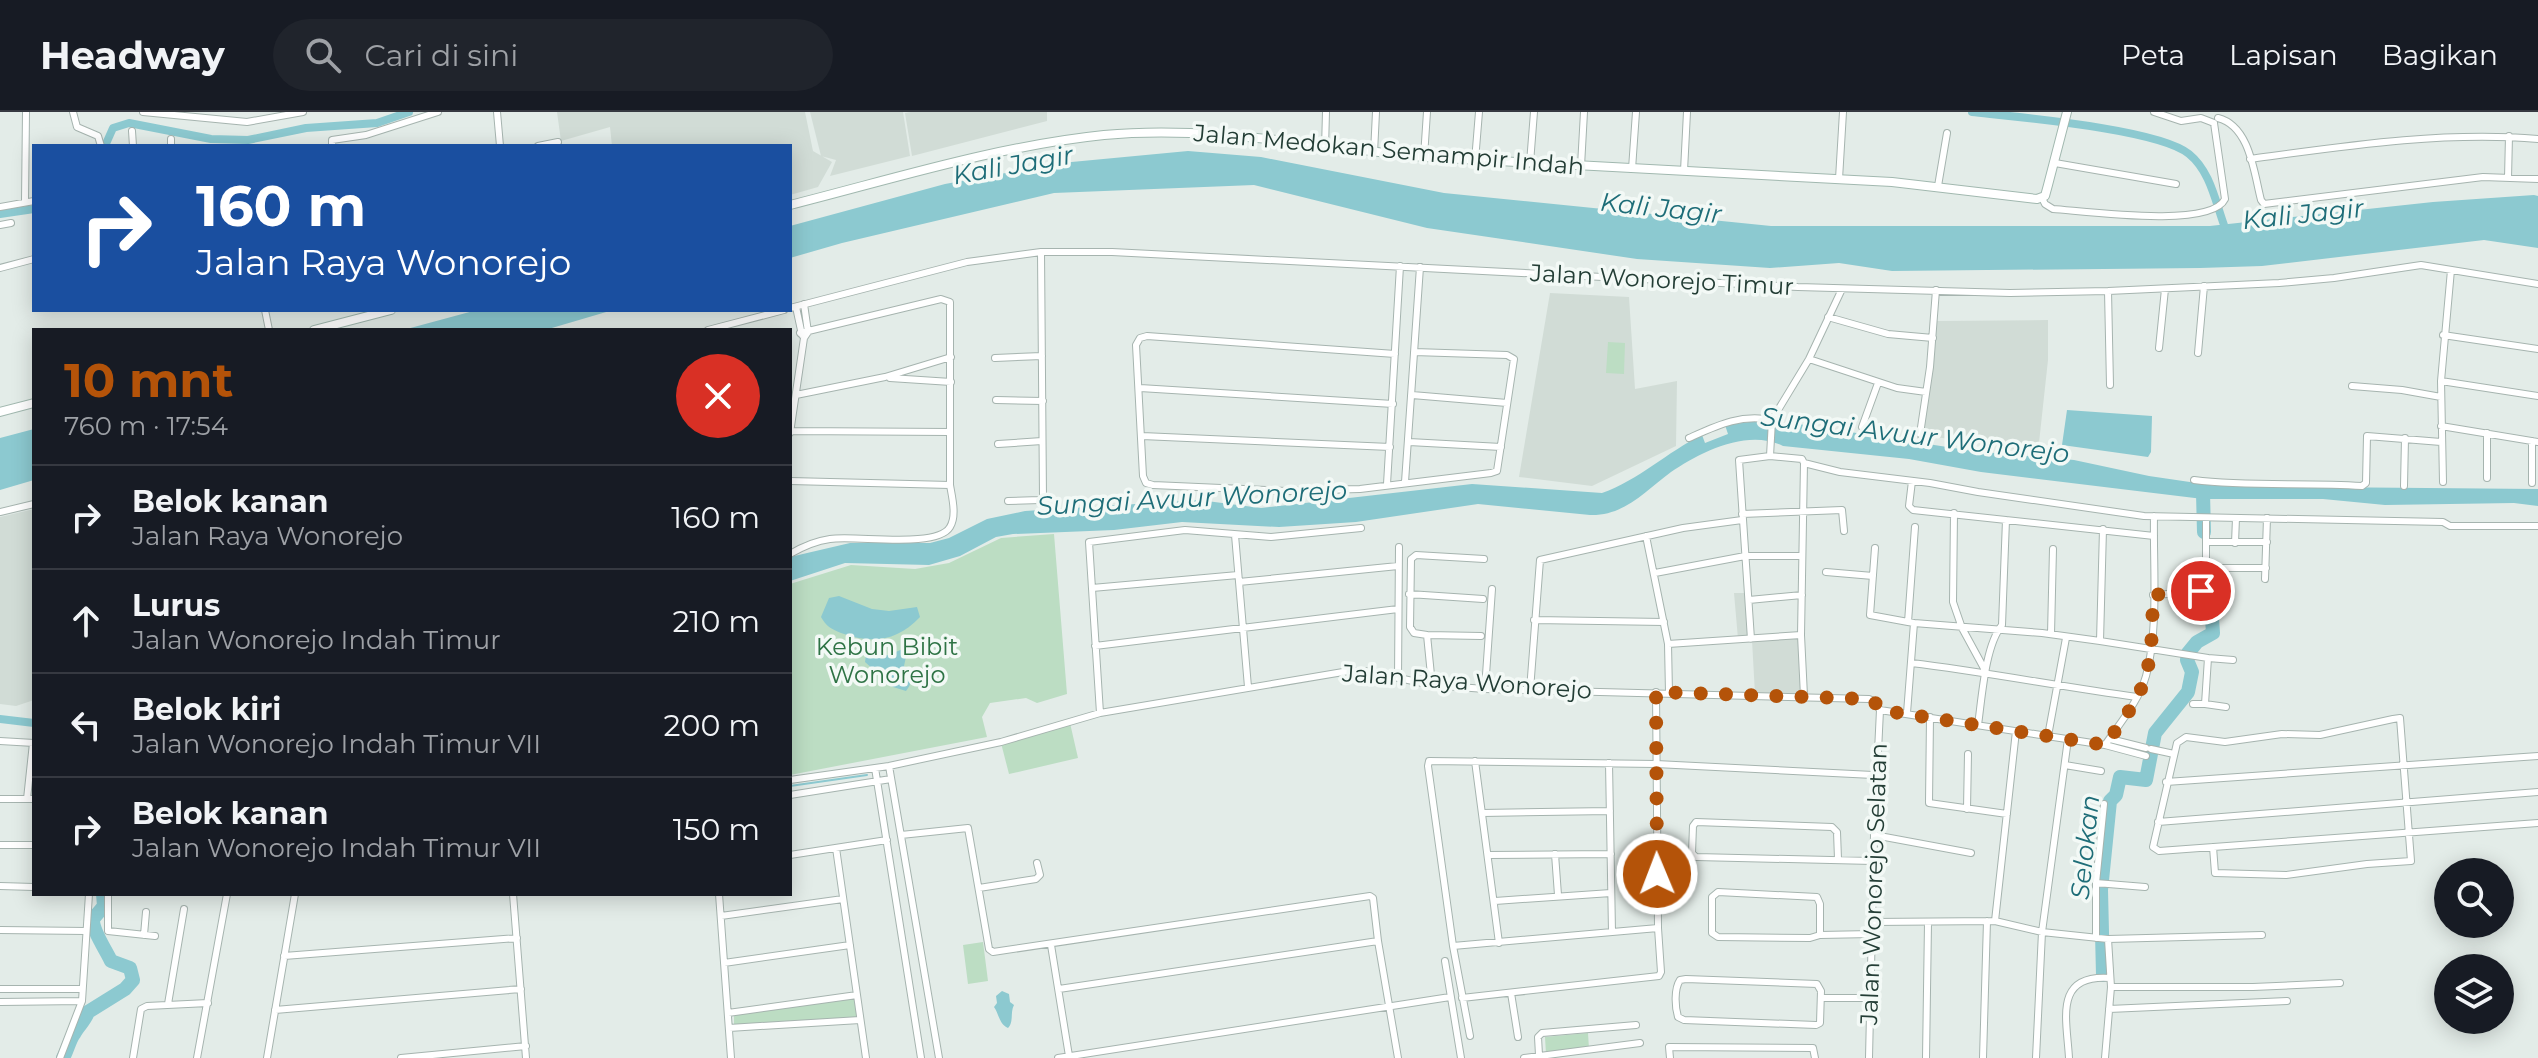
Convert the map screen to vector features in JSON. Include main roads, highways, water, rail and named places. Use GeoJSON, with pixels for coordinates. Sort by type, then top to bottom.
{"type":"FeatureCollection","features":[{"type":"Feature","properties":{"kind":"water"},"geometry":{"type":"Polygon","coordinates":[[[1188,151],[1261,157],[1444,193],[1771,226],[2210,226],[2433,202],[2534,195],[2538,196],[2538,248],[2484,240],[2262,266],[2200,268],[1892,271],[1839,263],[1770,268],[1637,259],[1427,228],[1254,185],[1054,193],[792,257],[792,225],[945,184],[1061,163],[1188,151]]]}},
{"type":"Feature","properties":{"kind":"water"},"geometry":{"type":"Polygon","coordinates":[[[470,312],[606,312],[552,328],[410,328],[470,312]]]}},
{"type":"Feature","properties":{"kind":"water"},"geometry":{"type":"Polygon","coordinates":[[[2067,410],[2152,416],[2151,452],[2148,457],[2062,445],[2067,410]]]}},
{"type":"Feature","properties":{"kind":"water","name":"Sungai Avuur Wonorejo"},"geometry":{"type":"Polygon","coordinates":[[[1757,421],[1777,427],[1792,423],[1973,451],[2074,460],[2217,486],[2538,489],[2538,506],[2514,503],[2385,505],[2323,499],[2203,499],[1755,440],[1710,450],[1671,472],[1624,507],[1602,514],[1478,504],[1356,522],[1279,527],[1182,522],[1114,530],[1013,534],[996,537],[960,556],[929,565],[845,563],[792,580],[792,557],[850,543],[930,543],[949,538],[987,519],[1025,511],[1199,500],[1261,508],[1472,484],[1602,493],[1628,481],[1702,435],[1705,443],[1728,434],[1725,425],[1757,421]]]}},
{"type":"Feature","properties":{"kind":"water"},"geometry":{"type":"Polygon","coordinates":[[[32,430],[32,481],[0,490],[0,438],[32,430]]]}},
{"type":"Feature","properties":{"kind":"water"},"geometry":{"type":"Polygon","coordinates":[[[839,596],[872,609],[889,611],[917,607],[920,617],[893,636],[863,639],[832,629],[821,617],[829,598],[839,596]]]}},
{"type":"Feature","properties":{"kind":"water"},"geometry":{"type":"Polygon","coordinates":[[[908,647],[904,666],[911,672],[911,678],[906,691],[893,687],[865,662],[866,655],[888,655],[908,647]]]}},
{"type":"Feature","properties":{"kind":"water"},"geometry":{"type":"Polygon","coordinates":[[[1002,991],[1009,994],[1010,1002],[1014,1005],[1008,1028],[994,1007],[996,996],[1002,991]]]}},
{"type":"Feature","properties":{"kind":"waterway"},"geometry":{"type":"LineString","coordinates":[[106,144],[113,128],[129,123],[211,139],[248,140],[306,128],[377,123],[409,112]]}},
{"type":"Feature","properties":{"kind":"waterway"},"geometry":{"type":"LineString","coordinates":[[1972,112],[2119,131],[2173,145],[2189,154],[2202,169],[2224,225]]}},
{"type":"Feature","properties":{"kind":"waterway"},"geometry":{"type":"LineString","coordinates":[[0,214],[32,209]]}},
{"type":"Feature","properties":{"kind":"waterway","name":"Selokan"},"geometry":{"type":"LineString","coordinates":[[2203,493],[2204,532]]}},
{"type":"Feature","properties":{"kind":"waterway","name":"Selokan"},"geometry":{"type":"LineString","coordinates":[[2103,975],[2101,890],[2110,801],[2116,795],[2120,777],[2146,780],[2155,733],[2188,692],[2192,672],[2187,660],[2188,653],[2197,642],[2213,633],[2211,604],[2204,592],[2206,573]]}},
{"type":"Feature","properties":{"kind":"waterway","name":"Sungai Avuur Wonorejo"},"geometry":{"type":"LineString","coordinates":[[0,719],[32,723]]}},
{"type":"Feature","properties":{"kind":"waterway"},"geometry":{"type":"LineString","coordinates":[[792,786],[867,775]]}},
{"type":"Feature","properties":{"kind":"waterway","name":"Selokan"},"geometry":{"type":"LineString","coordinates":[[63,1058],[88,1012],[125,989],[133,980],[130,968],[111,961],[95,929],[93,919],[104,906],[103,896]]}},
{"type":"Feature","properties":{"kind":"water label","name":"Kali Jagir"},"geometry":{"type":"Point","coordinates":[1013,165]}},
{"type":"Feature","properties":{"kind":"water label","name":"Kali Jagir"},"geometry":{"type":"Point","coordinates":[1661,208]}},
{"type":"Feature","properties":{"kind":"water label","name":"Kali Jagir"},"geometry":{"type":"Point","coordinates":[2303,214]}},
{"type":"Feature","properties":{"kind":"park label","name":"Kebun Bibit Wonorejo"},"geometry":{"type":"Point","coordinates":[887,661]}}]}
